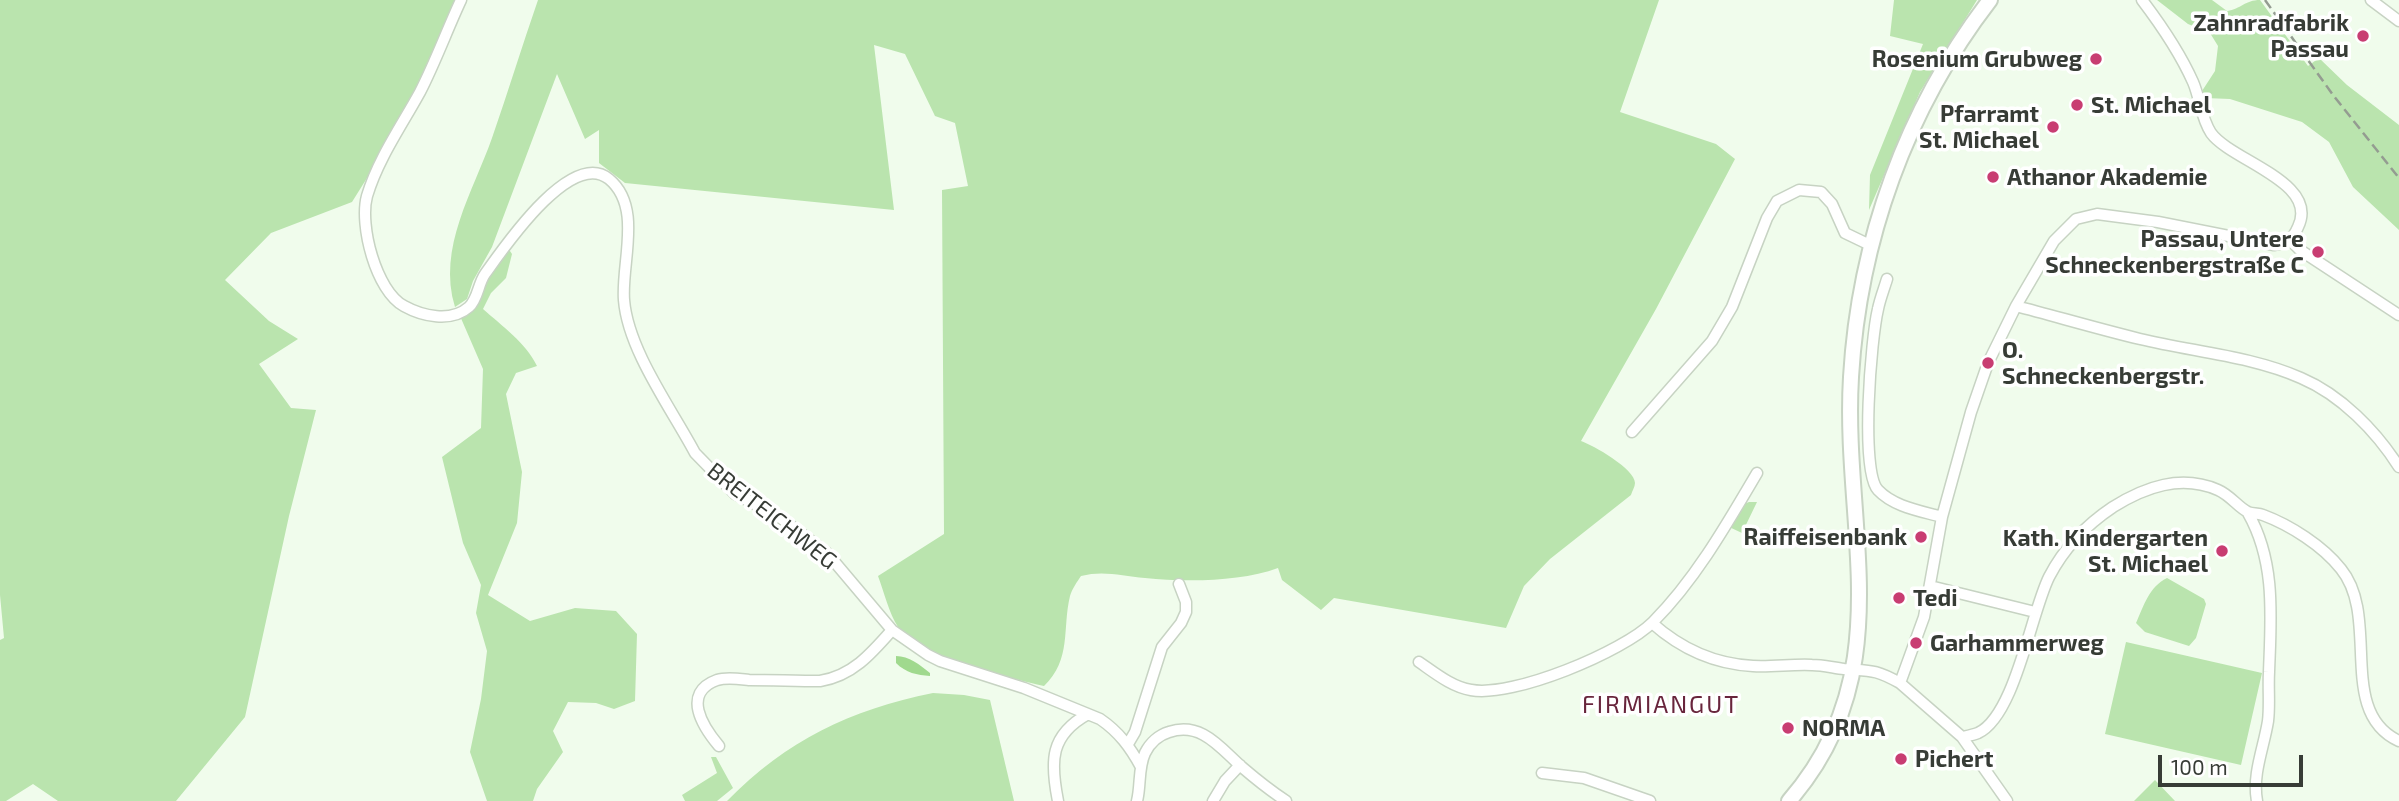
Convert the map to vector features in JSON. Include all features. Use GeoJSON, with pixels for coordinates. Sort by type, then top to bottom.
{"type":"FeatureCollection","features":[{"type":"Feature","properties":{"kind":"street","name":"BREITEICHWEG"},"geometry":{"type":"LineString","coordinates":[[461,0],[421,89],[376,172],[367,197],[365,211],[368,242],[381,278],[394,300],[413,310],[437,317],[450,316],[468,308],[484,276],[544,200],[574,177],[588,172],[607,177],[618,190],[626,208],[628,226],[624,290],[626,315],[632,336],[695,453],[735,494],[778,516],[827,553],[891,630],[940,661],[995,678],[1088,714],[1113,728],[1128,744],[1141,766]]}},
{"type":"Feature","properties":{"kind":"street"},"geometry":{"type":"LineString","coordinates":[[1789,801],[1815,766],[1834,730],[1853,668],[1859,627],[1860,582],[1850,432],[1851,379],[1859,302],[1870,245],[1907,140],[1931,89],[1990,0]]}},
{"type":"Feature","properties":{"kind":"street"},"geometry":{"type":"LineString","coordinates":[[1900,683],[1916,643],[1930,586],[1942,517],[1971,412],[1988,363],[2054,241],[2076,219],[2097,214],[2158,222],[2274,244],[2290,240],[2301,222],[2302,214],[2295,193],[2216,138],[2205,122],[2194,85],[2185,67],[2142,0]]}},
{"type":"Feature","properties":{"kind":"street"},"geometry":{"type":"LineString","coordinates":[[2371,0],[2399,21]]}},
{"type":"Feature","properties":{"kind":"street"},"geometry":{"type":"LineString","coordinates":[[1632,432],[1712,341],[1732,306],[1767,218],[1777,201],[1799,190],[1821,192],[1832,204],[1845,233],[1870,245]]}},
{"type":"Feature","properties":{"kind":"street"},"geometry":{"type":"LineString","coordinates":[[2290,240],[2300,250],[2399,315]]}},
{"type":"Feature","properties":{"kind":"street"},"geometry":{"type":"LineString","coordinates":[[1887,279],[1878,310],[1870,359],[1869,430],[1872,473],[1876,488],[1890,500],[1942,517]]}},
{"type":"Feature","properties":{"kind":"street"},"geometry":{"type":"LineString","coordinates":[[2017,306],[2140,339],[2272,367],[2304,379],[2354,414],[2384,444],[2399,467]]}},
{"type":"Feature","properties":{"kind":"street"},"geometry":{"type":"LineString","coordinates":[[1419,662],[1454,684],[1469,690],[1485,691],[1502,689],[1588,661],[1618,646],[1652,623],[1691,575],[1757,473]]}},
{"type":"Feature","properties":{"kind":"street"},"geometry":{"type":"LineString","coordinates":[[1962,737],[1978,733],[1996,717],[2021,662],[2035,612],[2049,576],[2069,545],[2098,518],[2136,493],[2176,482],[2203,485],[2226,495],[2248,513],[2264,553],[2272,619],[2268,721],[2258,766],[2257,801]]}},
{"type":"Feature","properties":{"kind":"street"},"geometry":{"type":"LineString","coordinates":[[2248,513],[2262,514],[2298,534],[2343,571],[2356,596],[2359,610],[2362,671],[2369,712],[2383,732],[2399,741]]}},
{"type":"Feature","properties":{"kind":"street"},"geometry":{"type":"LineString","coordinates":[[1128,744],[1135,732],[1162,647],[1186,612],[1186,602],[1179,584]]}},
{"type":"Feature","properties":{"kind":"street"},"geometry":{"type":"LineString","coordinates":[[1930,586],[2035,612]]}},
{"type":"Feature","properties":{"kind":"street"},"geometry":{"type":"LineString","coordinates":[[1652,623],[1671,640],[1718,661],[1752,666],[1812,665],[1871,670],[1900,683],[1962,737],[2007,801]]}},
{"type":"Feature","properties":{"kind":"street"},"geometry":{"type":"LineString","coordinates":[[719,746],[704,728],[697,707],[704,688],[720,679],[831,679],[858,666],[891,630]]}},
{"type":"Feature","properties":{"kind":"street"},"geometry":{"type":"LineString","coordinates":[[1058,801],[1055,748],[1066,730],[1088,714]]}},
{"type":"Feature","properties":{"kind":"street"},"geometry":{"type":"LineString","coordinates":[[1137,801],[1145,753],[1153,741],[1166,732],[1182,729],[1199,732],[1217,743],[1286,801]]}},
{"type":"Feature","properties":{"kind":"street"},"geometry":{"type":"LineString","coordinates":[[1213,801],[1224,781],[1240,765]]}},
{"type":"Feature","properties":{"kind":"street"},"geometry":{"type":"LineString","coordinates":[[1542,774],[1584,778],[1650,801]]}},
{"type":"Feature","properties":{"kind":"shaded area"},"geometry":{"type":"Polygon","coordinates":[[[0,0],[462,0],[377,162],[352,202],[271,233],[225,280],[269,321],[298,339],[259,364],[291,408],[316,410],[289,516],[245,717],[176,801],[58,801],[33,784],[6,801],[0,801],[0,640],[4,638],[0,595],[0,0]]]}},
{"type":"Feature","properties":{"kind":"shaded area"},"geometry":{"type":"Polygon","coordinates":[[[538,0],[1659,0],[1620,112],[1716,144],[1735,159],[1656,309],[1581,441],[1603,452],[1628,471],[1635,483],[1631,495],[1550,559],[1524,586],[1506,628],[1334,598],[1321,610],[1282,580],[1278,568],[1247,576],[1212,580],[1089,574],[1081,576],[1071,593],[1059,665],[1044,686],[966,664],[924,647],[908,637],[898,627],[889,609],[878,576],[944,534],[942,190],[968,186],[955,123],[935,116],[905,54],[874,45],[894,210],[625,183],[599,163],[599,130],[585,139],[557,74],[492,247],[473,281],[467,299],[455,307],[451,285],[454,242],[538,0]]]}},
{"type":"Feature","properties":{"kind":"shaded area"},"geometry":{"type":"Polygon","coordinates":[[[1894,0],[1977,0],[1920,92],[1869,210],[1870,175],[1923,44],[1890,36],[1894,0]]]}},
{"type":"Feature","properties":{"kind":"shaded area"},"geometry":{"type":"Polygon","coordinates":[[[2157,0],[2212,0],[2227,11],[2250,1],[2260,0],[2308,66],[2319,58],[2347,85],[2399,125],[2399,230],[2353,187],[2329,142],[2302,122],[2230,99],[2205,98],[2202,91],[2215,71],[2218,46],[2210,33],[2188,24],[2157,0]]]}},
{"type":"Feature","properties":{"kind":"shaded area"},"geometry":{"type":"Polygon","coordinates":[[[508,248],[512,254],[506,278],[491,293],[483,309],[520,343],[537,366],[516,373],[506,394],[522,472],[517,523],[488,595],[530,621],[575,608],[616,611],[637,634],[635,701],[614,709],[596,703],[568,702],[553,731],[563,752],[537,789],[533,801],[487,801],[470,752],[487,651],[476,613],[481,585],[463,543],[442,457],[481,428],[483,369],[460,316],[508,248]]]}},
{"type":"Feature","properties":{"kind":"shaded area"},"geometry":{"type":"Polygon","coordinates":[[[1757,502],[1742,533],[1727,526],[1739,506],[1757,502]]]}},
{"type":"Feature","properties":{"kind":"shaded area"},"geometry":{"type":"Polygon","coordinates":[[[2167,578],[2204,599],[2206,604],[2196,638],[2189,646],[2145,632],[2136,623],[2151,591],[2167,578]]]}},
{"type":"Feature","properties":{"kind":"shaded area"},"geometry":{"type":"Polygon","coordinates":[[[2126,642],[2262,673],[2241,765],[2105,734],[2126,642]]]}},
{"type":"Feature","properties":{"kind":"shaded area"},"geometry":{"type":"Polygon","coordinates":[[[896,656],[914,662],[930,673],[930,676],[904,669],[896,663],[896,656]]]}},
{"type":"Feature","properties":{"kind":"shaded area"},"geometry":{"type":"Polygon","coordinates":[[[933,693],[990,700],[1014,801],[727,801],[773,761],[821,730],[874,708],[933,693]]]}},
{"type":"Feature","properties":{"kind":"shaded area"},"geometry":{"type":"Polygon","coordinates":[[[711,757],[716,757],[733,788],[717,801],[685,801],[682,795],[717,773],[711,757]]]}},
{"type":"Feature","properties":{"kind":"shaded area"},"geometry":{"type":"Polygon","coordinates":[[[2155,780],[2175,801],[2134,801],[2155,780]]]}},
{"type":"Feature","properties":{"kind":"railway"},"geometry":{"type":"LineString","coordinates":[[2265,0],[2333,95],[2399,178]]}},
{"type":"Feature","properties":{"kind":"place","name":"Zahnradfabrik Passau"},"geometry":{"type":"Point","coordinates":[2363,36]}},
{"type":"Feature","properties":{"kind":"place","name":"Rosenium Grubweg"},"geometry":{"type":"Point","coordinates":[2096,59]}},
{"type":"Feature","properties":{"kind":"place","name":"St. Michael"},"geometry":{"type":"Point","coordinates":[2077,105]}},
{"type":"Feature","properties":{"kind":"place","name":"Pfarramt St. Michael"},"geometry":{"type":"Point","coordinates":[2053,127]}},
{"type":"Feature","properties":{"kind":"place","name":"Athanor Akademie"},"geometry":{"type":"Point","coordinates":[1993,177]}},
{"type":"Feature","properties":{"kind":"place","name":"Passau, Untere Schneckenbergstraße C"},"geometry":{"type":"Point","coordinates":[2318,252]}},
{"type":"Feature","properties":{"kind":"place","name":"O. Schneckenbergstr."},"geometry":{"type":"Point","coordinates":[1988,363]}},
{"type":"Feature","properties":{"kind":"place","name":"Raiffeisenbank"},"geometry":{"type":"Point","coordinates":[1921,537]}},
{"type":"Feature","properties":{"kind":"place","name":"Kath. Kindergarten St. Michael"},"geometry":{"type":"Point","coordinates":[2222,551]}},
{"type":"Feature","properties":{"kind":"place","name":"Tedi"},"geometry":{"type":"Point","coordinates":[1899,598]}},
{"type":"Feature","properties":{"kind":"place","name":"Garhammerweg"},"geometry":{"type":"Point","coordinates":[1916,643]}},
{"type":"Feature","properties":{"kind":"place","name":"NORMA"},"geometry":{"type":"Point","coordinates":[1788,728]}},
{"type":"Feature","properties":{"kind":"place","name":"Pichert"},"geometry":{"type":"Point","coordinates":[1901,759]}},
{"type":"Feature","properties":{"kind":"district","name":"FIRMIANGUT"},"geometry":{"type":"Point","coordinates":[1661,705]}}]}
